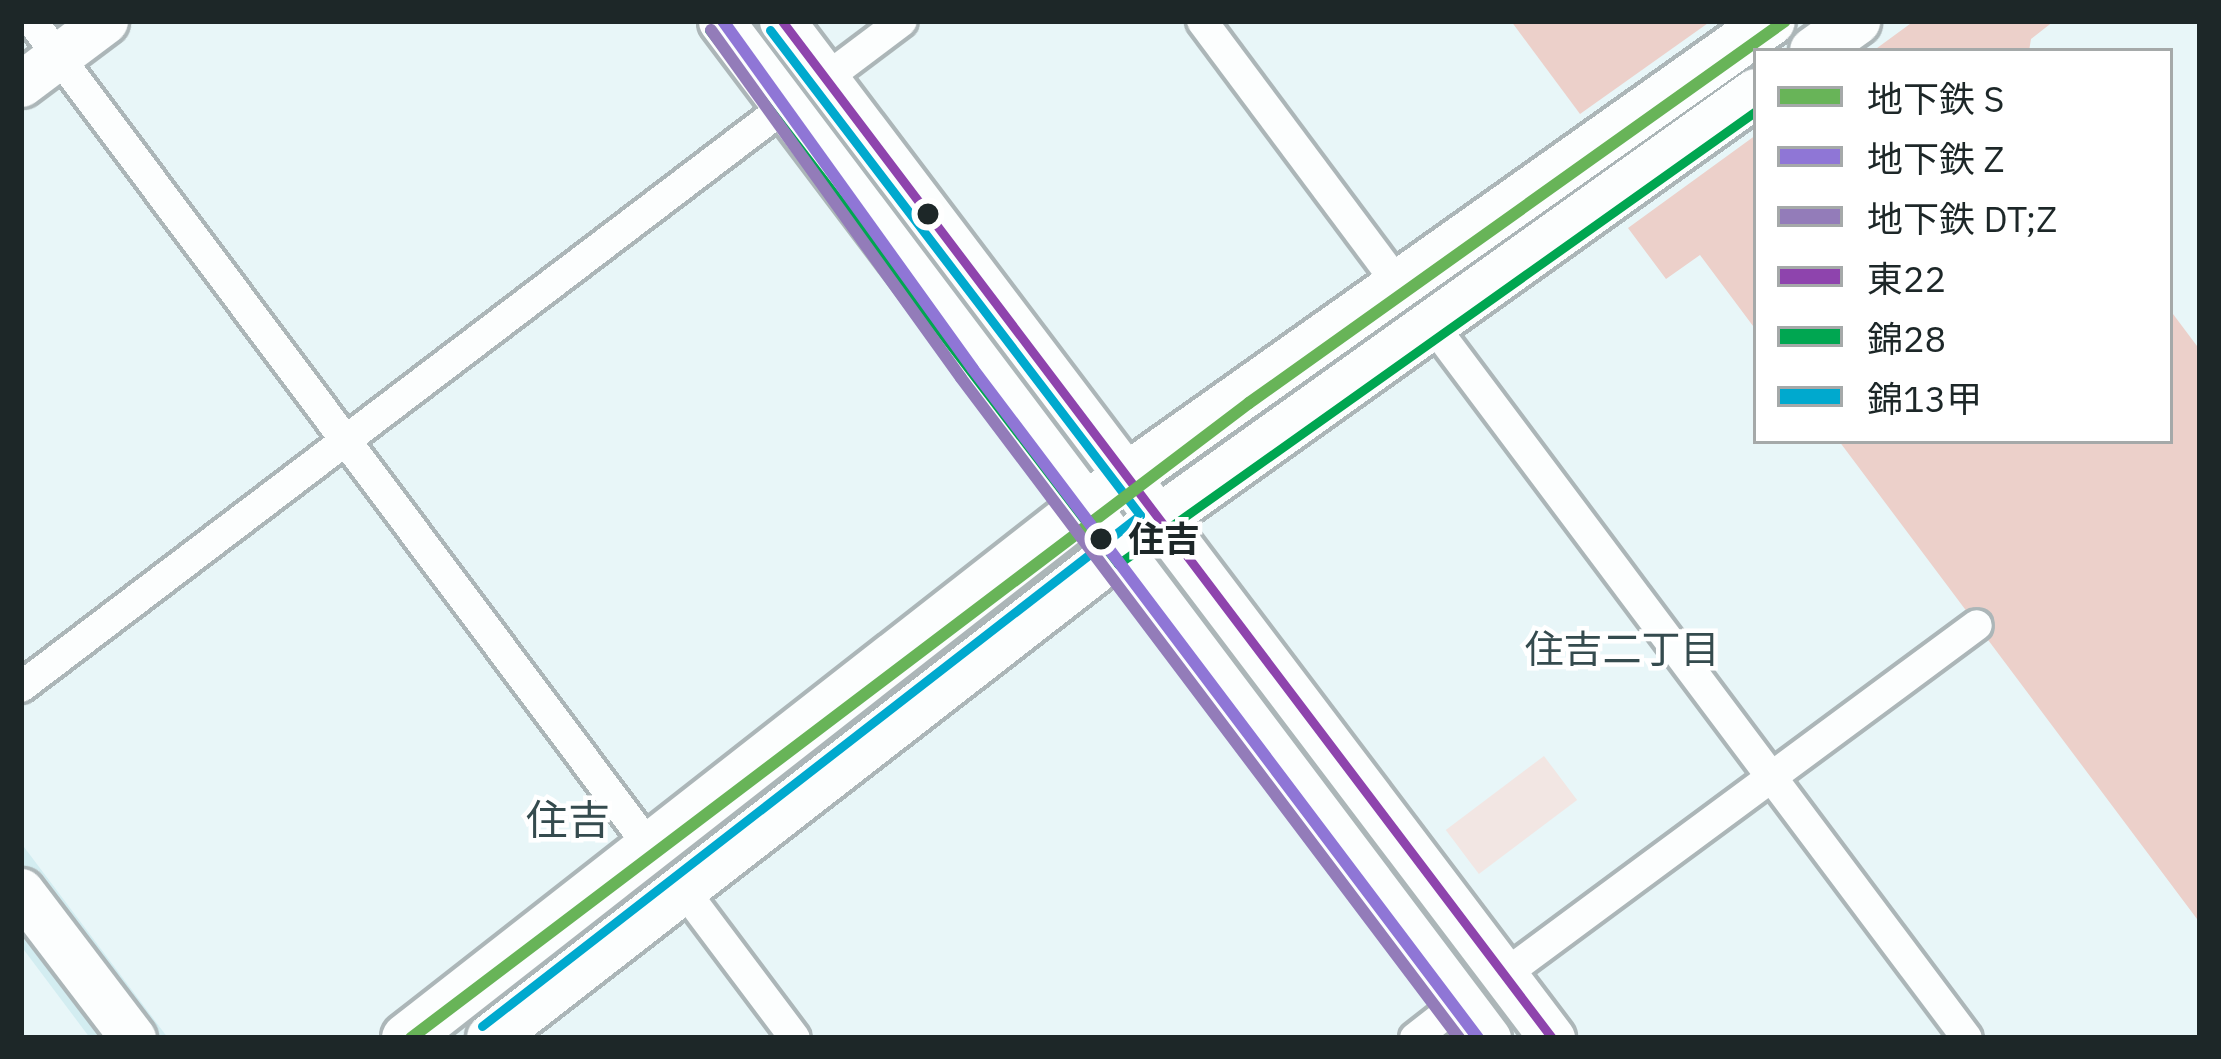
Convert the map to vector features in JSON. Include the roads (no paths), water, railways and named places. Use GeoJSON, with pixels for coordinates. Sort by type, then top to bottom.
{"type":"FeatureCollection","features":[{"type":"Feature","properties":{"kind":"main road"},"geometry":{"type":"LineString","coordinates":[[21,84],[45,38],[105,21]]}},
{"type":"Feature","properties":{"kind":"main road"},"geometry":{"type":"LineString","coordinates":[[721,21],[1475,1020]]}},
{"type":"Feature","properties":{"kind":"main road"},"geometry":{"type":"LineString","coordinates":[[782,21],[1552,1038]]}},
{"type":"Feature","properties":{"kind":"main road"},"geometry":{"type":"LineString","coordinates":[[406,1038],[1086,506],[1771,21]]}},
{"type":"Feature","properties":{"kind":"main road"},"geometry":{"type":"LineString","coordinates":[[1818,48],[1856,21]]}},
{"type":"Feature","properties":{"kind":"main road"},"geometry":{"type":"LineString","coordinates":[[491,1038],[1119,549],[1753,95]]}},
{"type":"Feature","properties":{"kind":"main road"},"geometry":{"type":"LineString","coordinates":[[21,891],[133,1038]]}},
{"type":"Feature","properties":{"kind":"street"},"geometry":{"type":"LineString","coordinates":[[826,79],[902,21]]}},
{"type":"Feature","properties":{"kind":"street"},"geometry":{"type":"LineString","coordinates":[[1202,21],[1399,285]]}},
{"type":"Feature","properties":{"kind":"street"},"geometry":{"type":"LineString","coordinates":[[45,38],[649,846]]}},
{"type":"Feature","properties":{"kind":"street"},"geometry":{"type":"LineString","coordinates":[[21,687],[786,106]]}},
{"type":"Feature","properties":{"kind":"street"},"geometry":{"type":"LineString","coordinates":[[1432,324],[1967,1038]]}},
{"type":"Feature","properties":{"kind":"street"},"geometry":{"type":"LineString","coordinates":[[1504,974],[1976,625]]}},
{"type":"Feature","properties":{"kind":"street"},"geometry":{"type":"LineString","coordinates":[[682,889],[795,1038]]}},
{"type":"Feature","properties":{"kind":"street"},"geometry":{"type":"LineString","coordinates":[[1414,1038],[1475,1020]]}},
{"type":"Feature","properties":{"kind":"metro line","name":"Z"},"geometry":{"type":"LineString","coordinates":[[723,21],[973,369],[1478,1038]]}},
{"type":"Feature","properties":{"kind":"metro line","name":"S"},"geometry":{"type":"LineString","coordinates":[[411,1038],[1249,403],[1785,21]]}},
{"type":"Feature","properties":{"kind":"metro line","name":"DT;Z"},"geometry":{"type":"LineString","coordinates":[[711,30],[961,378],[1459,1038]]}},
{"type":"Feature","properties":{"kind":"place","name":"住吉"},"geometry":{"type":"Point","coordinates":[1101,539]}},
{"type":"Feature","properties":{"kind":"district","name":"住吉二丁目"},"geometry":{"type":"Point","coordinates":[1622,649]}},
{"type":"Feature","properties":{"kind":"district","name":"住吉"},"geometry":{"type":"Point","coordinates":[568,820]}}]}
